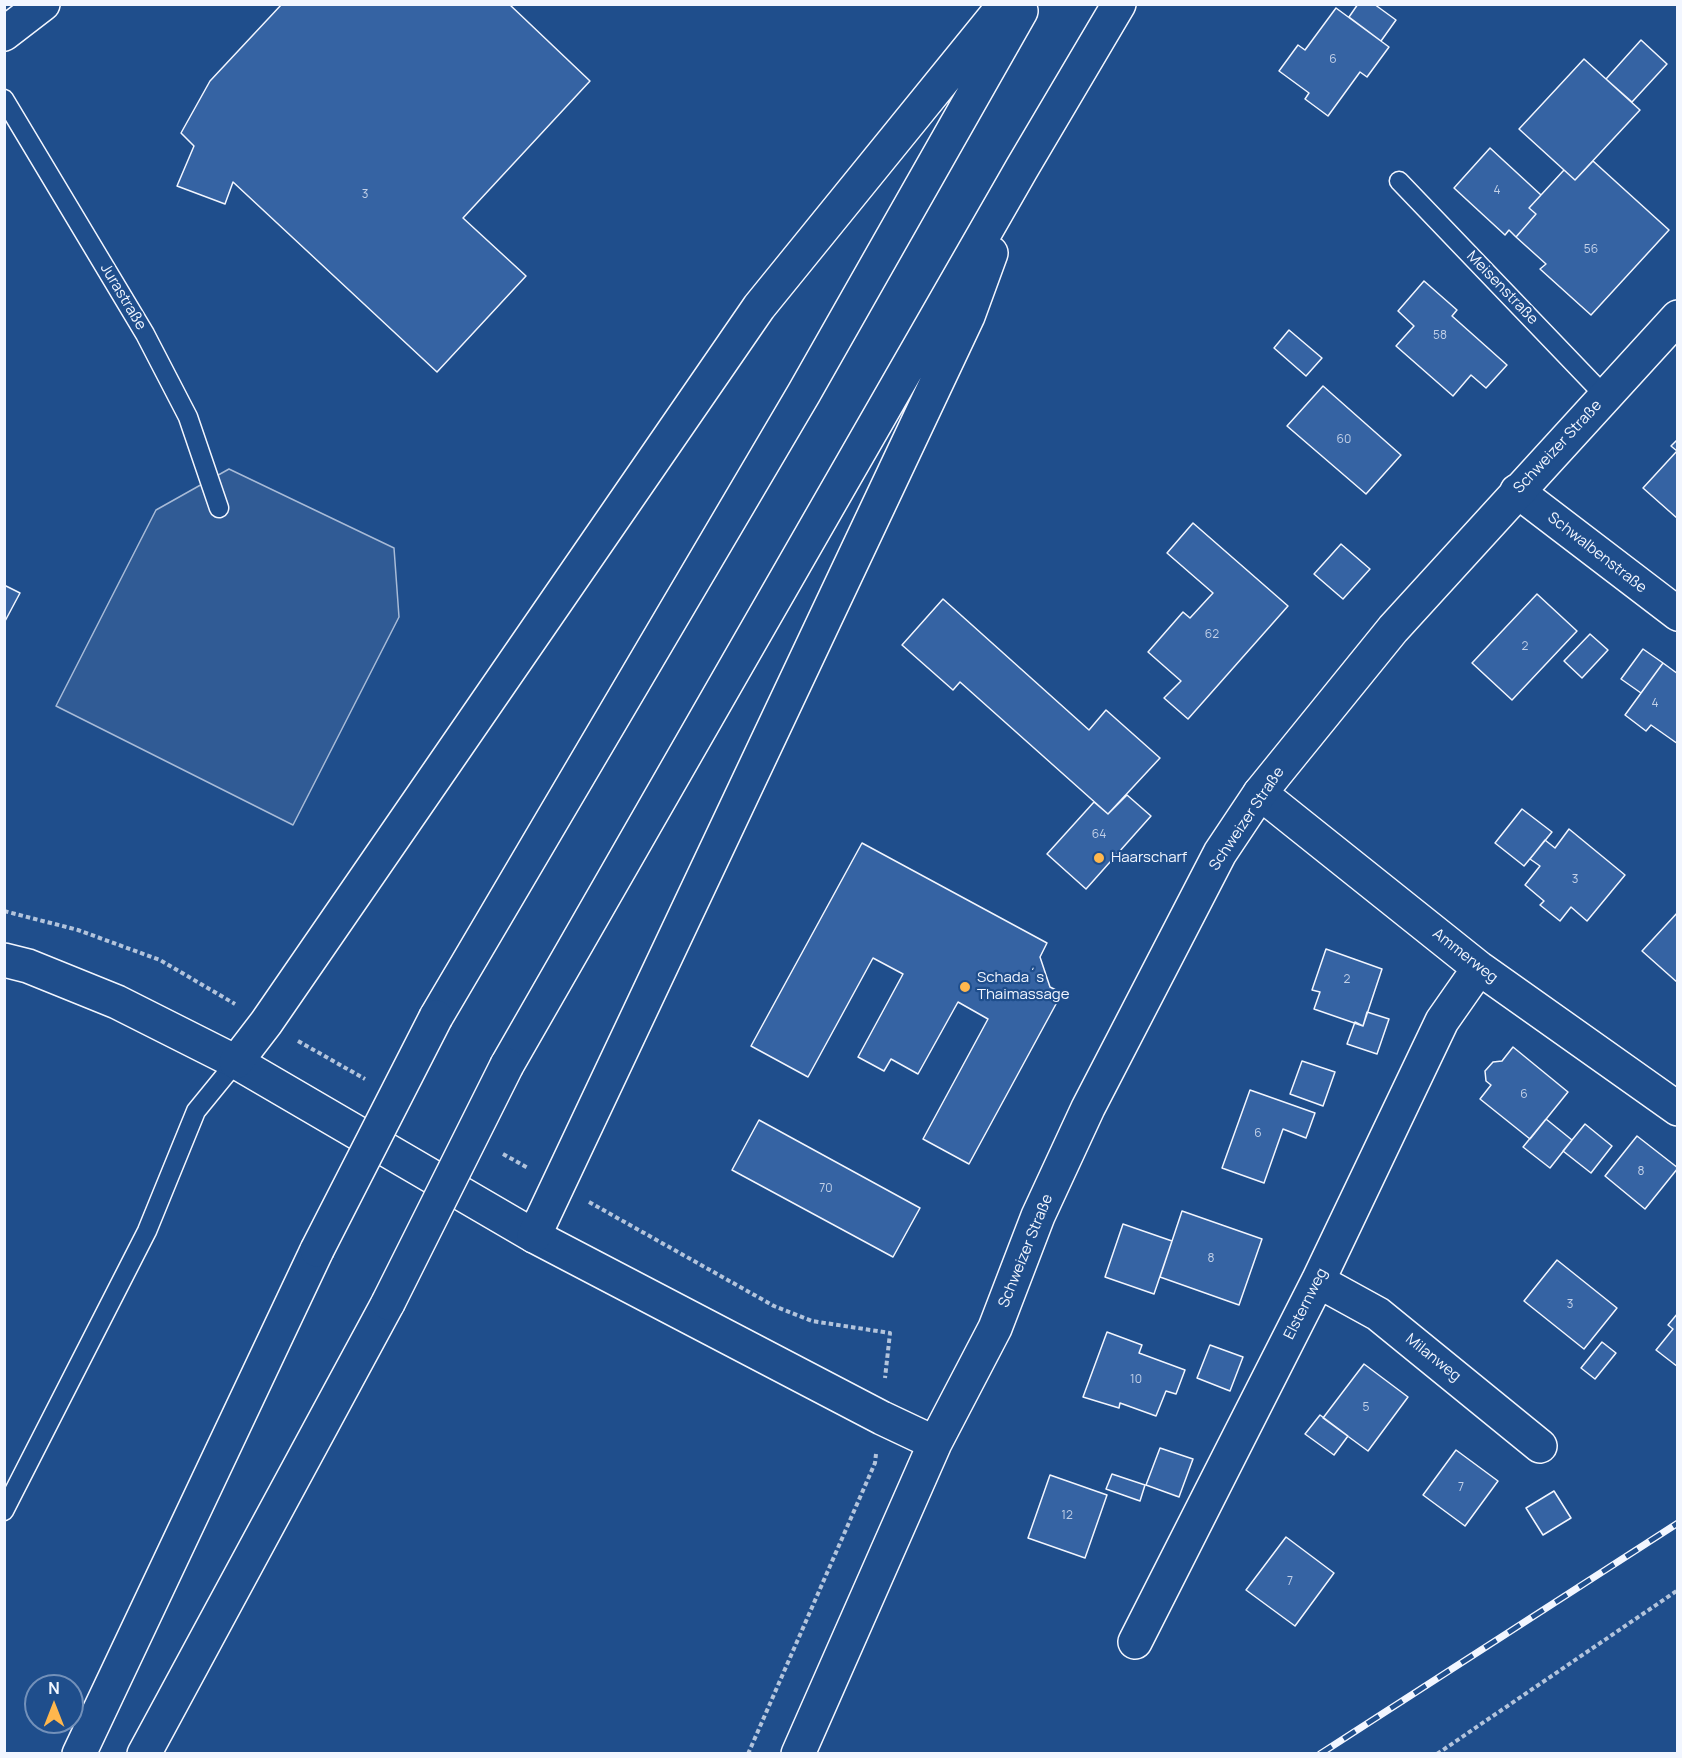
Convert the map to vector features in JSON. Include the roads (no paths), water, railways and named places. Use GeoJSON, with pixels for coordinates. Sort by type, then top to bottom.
{"type":"FeatureCollection","features":[{"type":"Feature","properties":{"kind":"main road"},"geometry":{"type":"LineString","coordinates":[[4,34],[43,4]]}},
{"type":"Feature","properties":{"kind":"main road"},"geometry":{"type":"LineString","coordinates":[[236,1062],[266,1023],[759,307],[1005,4]]}},
{"type":"Feature","properties":{"kind":"main road"},"geometry":{"type":"LineString","coordinates":[[79,1754],[317,1250],[436,1017],[798,403],[1025,4]]}},
{"type":"Feature","properties":{"kind":"main road"},"geometry":{"type":"LineString","coordinates":[[144,1754],[388,1303],[507,1065],[1022,168],[1119,4]]}},
{"type":"Feature","properties":{"kind":"main road"},"geometry":{"type":"LineString","coordinates":[[534,1236],[968,316],[1022,168]]}},
{"type":"Feature","properties":{"kind":"main road","name":"Schweizer Straße"},"geometry":{"type":"LineString","coordinates":[[798,1754],[935,1443],[995,1328],[1038,1216],[1088,1108],[1220,853],[1260,793],[1394,629],[1677,317]]}},
{"type":"Feature","properties":{"kind":"main road","name":"Schwalbenstraße"},"geometry":{"type":"LineString","coordinates":[[1517,491],[1677,614]]}},
{"type":"Feature","properties":{"kind":"main road","name":"Ammerweg"},"geometry":{"type":"LineString","coordinates":[[1260,793],[1479,968],[1677,1109]]}},
{"type":"Feature","properties":{"kind":"main road"},"geometry":{"type":"LineString","coordinates":[[4,960],[27,966],[117,1002],[236,1062],[534,1236],[882,1418],[935,1443]]}},
{"type":"Feature","properties":{"kind":"main road","name":"Elsternweg"},"geometry":{"type":"LineString","coordinates":[[1135,1642],[1318,1281],[1442,1021],[1479,968]]}},
{"type":"Feature","properties":{"kind":"main road","name":"Milanweg"},"geometry":{"type":"LineString","coordinates":[[1318,1281],[1378,1314],[1540,1446]]}},
{"type":"Feature","properties":{"kind":"lane","name":"Jurastraße"},"geometry":{"type":"LineString","coordinates":[[4,99],[145,334],[188,417],[219,508]]}},
{"type":"Feature","properties":{"kind":"lane","name":"Meisenstraße"},"geometry":{"type":"LineString","coordinates":[[1399,181],[1605,396]]}},
{"type":"Feature","properties":{"kind":"lane"},"geometry":{"type":"LineString","coordinates":[[4,1511],[147,1231],[196,1111],[236,1062]]}},
{"type":"Feature","properties":{"kind":"railway"},"geometry":{"type":"LineString","coordinates":[[1320,1754],[1678,1523]]}},
{"type":"Feature","properties":{"kind":"place","name":"Haarscharf"},"geometry":{"type":"Point","coordinates":[1099,858]}},
{"type":"Feature","properties":{"kind":"place","name":"Schada´s Thaimassage"},"geometry":{"type":"Point","coordinates":[965,987]}}]}
